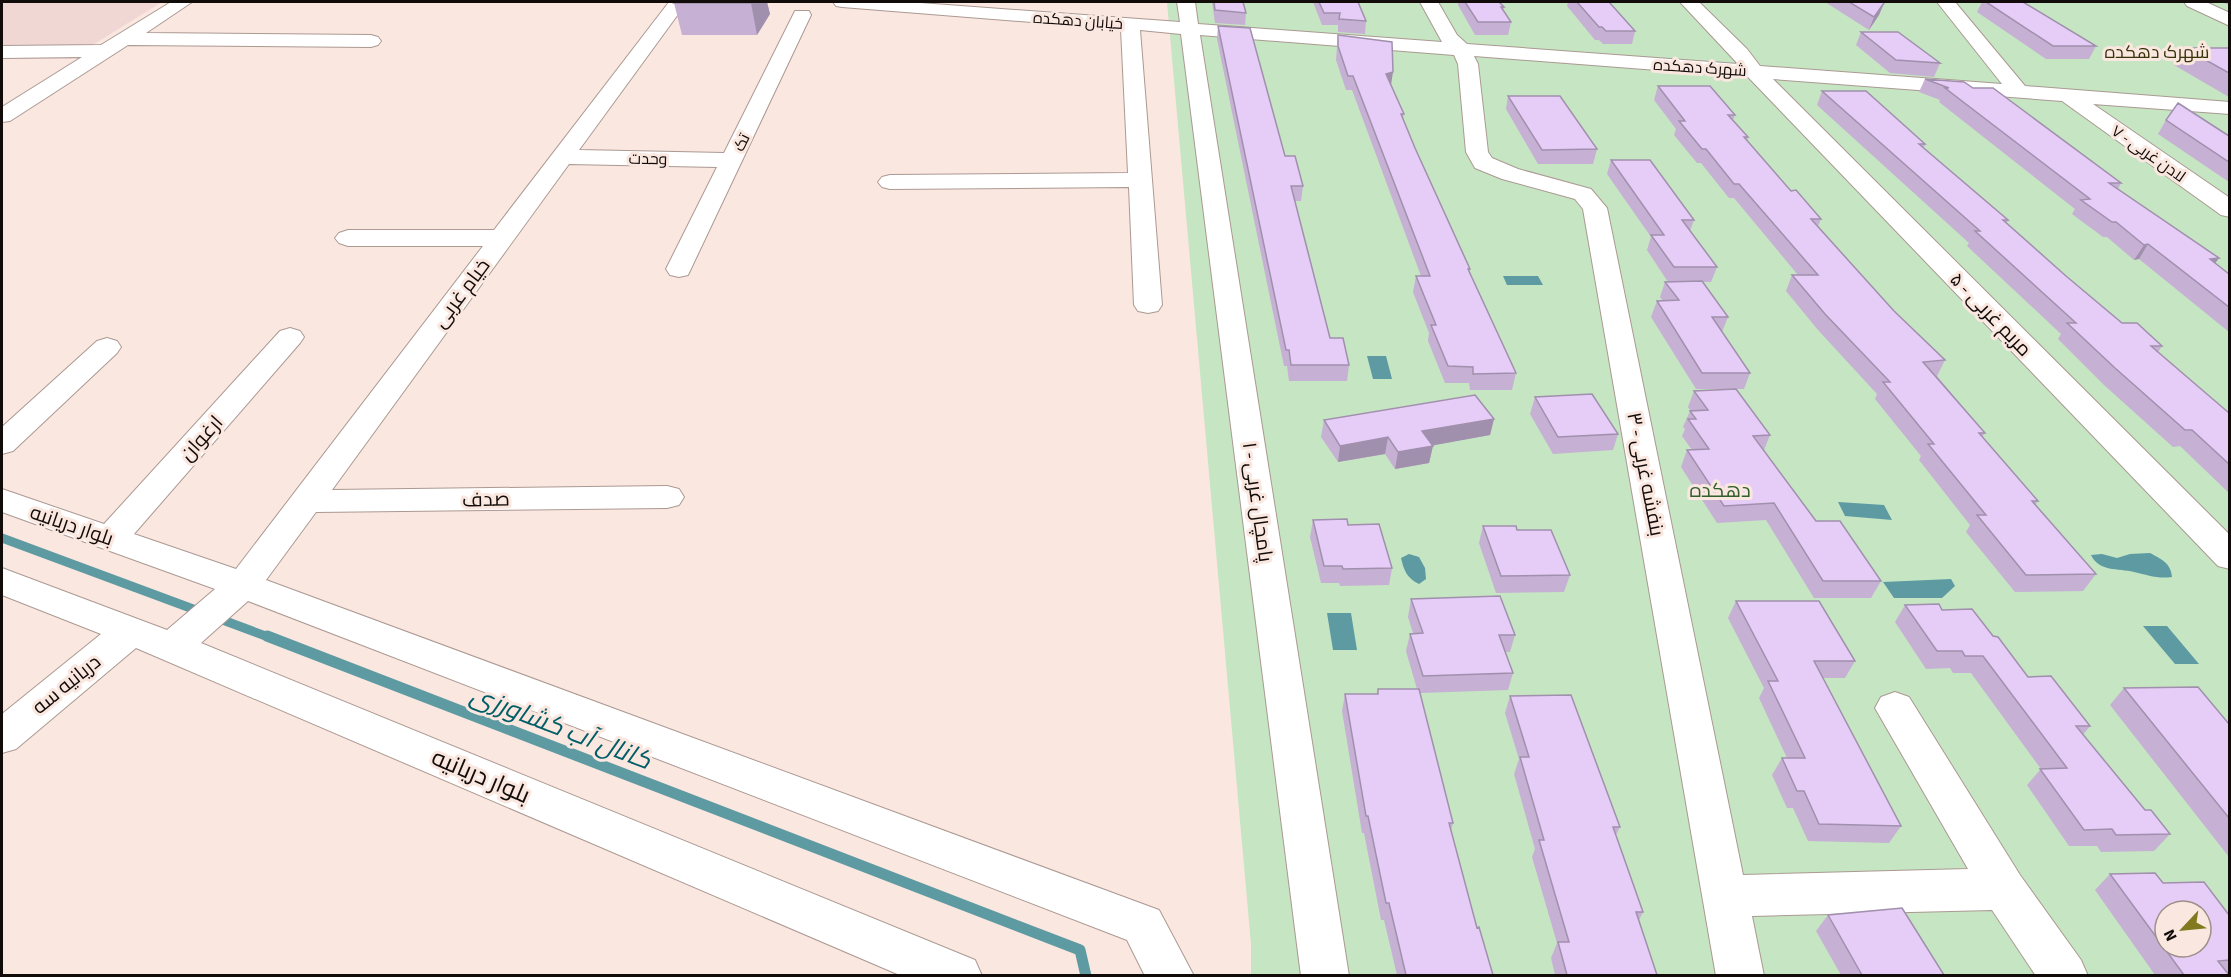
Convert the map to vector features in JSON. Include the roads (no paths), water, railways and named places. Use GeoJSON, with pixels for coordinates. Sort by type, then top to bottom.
{"type":"FeatureCollection","features":[{"type":"Feature","properties":{"kind":"street"},"geometry":{"type":"LineString","coordinates":[[12,88],[75,70],[183,2]]}},
{"type":"Feature","properties":{"kind":"street","name":"خیام غربی"},"geometry":{"type":"LineString","coordinates":[[172,647],[243,585],[678,2]]}},
{"type":"Feature","properties":{"kind":"street","name":"خیابان دهکده"},"geometry":{"type":"LineString","coordinates":[[842,2],[1130,24],[1183,20]]}},
{"type":"Feature","properties":{"kind":"street"},"geometry":{"type":"LineString","coordinates":[[1429,2],[1449,38],[1462,50]]}},
{"type":"Feature","properties":{"kind":"street","name":"مریم غربی - ۵"},"geometry":{"type":"LineString","coordinates":[[1689,2],[2229,557]]}},
{"type":"Feature","properties":{"kind":"street"},"geometry":{"type":"LineString","coordinates":[[1946,2],[2019,92]]}},
{"type":"Feature","properties":{"kind":"street"},"geometry":{"type":"LineString","coordinates":[[2193,2],[2229,21]]}},
{"type":"Feature","properties":{"kind":"street","name":"تک"},"geometry":{"type":"LineString","coordinates":[[679,269],[802,15]]}},
{"type":"Feature","properties":{"kind":"street","name":"شهرک دهکده"},"geometry":{"type":"LineString","coordinates":[[1183,20],[1462,50],[2229,108]]}},
{"type":"Feature","properties":{"kind":"street","name":"پامچال غربی - ۱"},"geometry":{"type":"LineString","coordinates":[[1183,20],[1325,975]]}},
{"type":"Feature","properties":{"kind":"street"},"geometry":{"type":"LineString","coordinates":[[1130,24],[1148,305]]}},
{"type":"Feature","properties":{"kind":"street"},"geometry":{"type":"LineString","coordinates":[[122,39],[371,41]]}},
{"type":"Feature","properties":{"kind":"street","name":"بنفشه غربی - ۳"},"geometry":{"type":"LineString","coordinates":[[1462,50],[1468,64],[1477,152],[1483,163],[1510,174],[1583,194],[1595,208],[1740,975]]}},
{"type":"Feature","properties":{"kind":"street"},"geometry":{"type":"LineString","coordinates":[[2,52],[103,51]]}},
{"type":"Feature","properties":{"kind":"street"},"geometry":{"type":"LineString","coordinates":[[2,116],[39,81]]}},
{"type":"Feature","properties":{"kind":"street","name":"لادن غربی - ۷"},"geometry":{"type":"LineString","coordinates":[[2068,96],[2229,210]]}},
{"type":"Feature","properties":{"kind":"street","name":"وحدت"},"geometry":{"type":"LineString","coordinates":[[563,157],[733,160]]}},
{"type":"Feature","properties":{"kind":"street"},"geometry":{"type":"LineString","coordinates":[[891,182],[1140,180]]}},
{"type":"Feature","properties":{"kind":"street"},"geometry":{"type":"LineString","coordinates":[[348,238],[502,238]]}},
{"type":"Feature","properties":{"kind":"street","name":"ارغوان"},"geometry":{"type":"LineString","coordinates":[[111,538],[290,337]]}},
{"type":"Feature","properties":{"kind":"street"},"geometry":{"type":"LineString","coordinates":[[2,444],[107,346]]}},
{"type":"Feature","properties":{"kind":"street","name":"صدف"},"geometry":{"type":"LineString","coordinates":[[305,501],[667,497]]}},
{"type":"Feature","properties":{"kind":"street","name":"بلوار دریانیه"},"geometry":{"type":"LineString","coordinates":[[2,500],[243,585],[1143,925],[1170,975]]}},
{"type":"Feature","properties":{"kind":"street","name":"بلوار دریانیه"},"geometry":{"type":"LineString","coordinates":[[2,581],[172,647],[958,975]]}},
{"type":"Feature","properties":{"kind":"street","name":"دریانیه سه"},"geometry":{"type":"LineString","coordinates":[[2,737],[130,631]]}},
{"type":"Feature","properties":{"kind":"street"},"geometry":{"type":"LineString","coordinates":[[1895,708],[2004,889],[2064,975]]}},
{"type":"Feature","properties":{"kind":"street"},"geometry":{"type":"LineString","coordinates":[[1725,896],[2004,889]]}},
{"type":"Feature","properties":{"kind":"water"},"geometry":{"type":"Polygon","coordinates":[[[1503,276],[1538,276],[1543,285],[1507,285],[1503,276]]]}},
{"type":"Feature","properties":{"kind":"water"},"geometry":{"type":"Polygon","coordinates":[[[1367,356],[1386,356],[1392,379],[1373,379],[1367,356]]]}},
{"type":"Feature","properties":{"kind":"water"},"geometry":{"type":"Polygon","coordinates":[[[1838,502],[1884,505],[1892,520],[1845,516],[1838,502]]]}},
{"type":"Feature","properties":{"kind":"water"},"geometry":{"type":"Polygon","coordinates":[[[2150,553],[2168,565],[2172,577],[2157,577],[2104,567],[2091,555],[2102,554],[2117,558],[2130,554],[2150,553]]]}},
{"type":"Feature","properties":{"kind":"water"},"geometry":{"type":"Polygon","coordinates":[[[1409,554],[1419,557],[1425,568],[1426,579],[1419,584],[1409,577],[1403,567],[1401,558],[1409,554]]]}},
{"type":"Feature","properties":{"kind":"water"},"geometry":{"type":"Polygon","coordinates":[[[1951,579],[1955,586],[1942,598],[1894,598],[1883,582],[1951,579]]]}},
{"type":"Feature","properties":{"kind":"water"},"geometry":{"type":"Polygon","coordinates":[[[1327,613],[1351,613],[1357,650],[1333,650],[1327,613]]]}},
{"type":"Feature","properties":{"kind":"water"},"geometry":{"type":"Polygon","coordinates":[[[2143,626],[2167,626],[2199,664],[2175,664],[2143,626]]]}},
{"type":"Feature","properties":{"kind":"waterway","name":"کانال آب کشاورزی"},"geometry":{"type":"LineString","coordinates":[[2,538],[271,638]]}},
{"type":"Feature","properties":{"kind":"waterway","name":"کانال آب کشاورزی"},"geometry":{"type":"LineString","coordinates":[[267,636],[1080,950],[1086,976]]}},
{"type":"Feature","properties":{"kind":"district","name":"شهرک دهکده"},"geometry":{"type":"Point","coordinates":[2157,52]}},
{"type":"Feature","properties":{"kind":"park label","name":"دهکده"},"geometry":{"type":"Point","coordinates":[1720,490]}}]}
